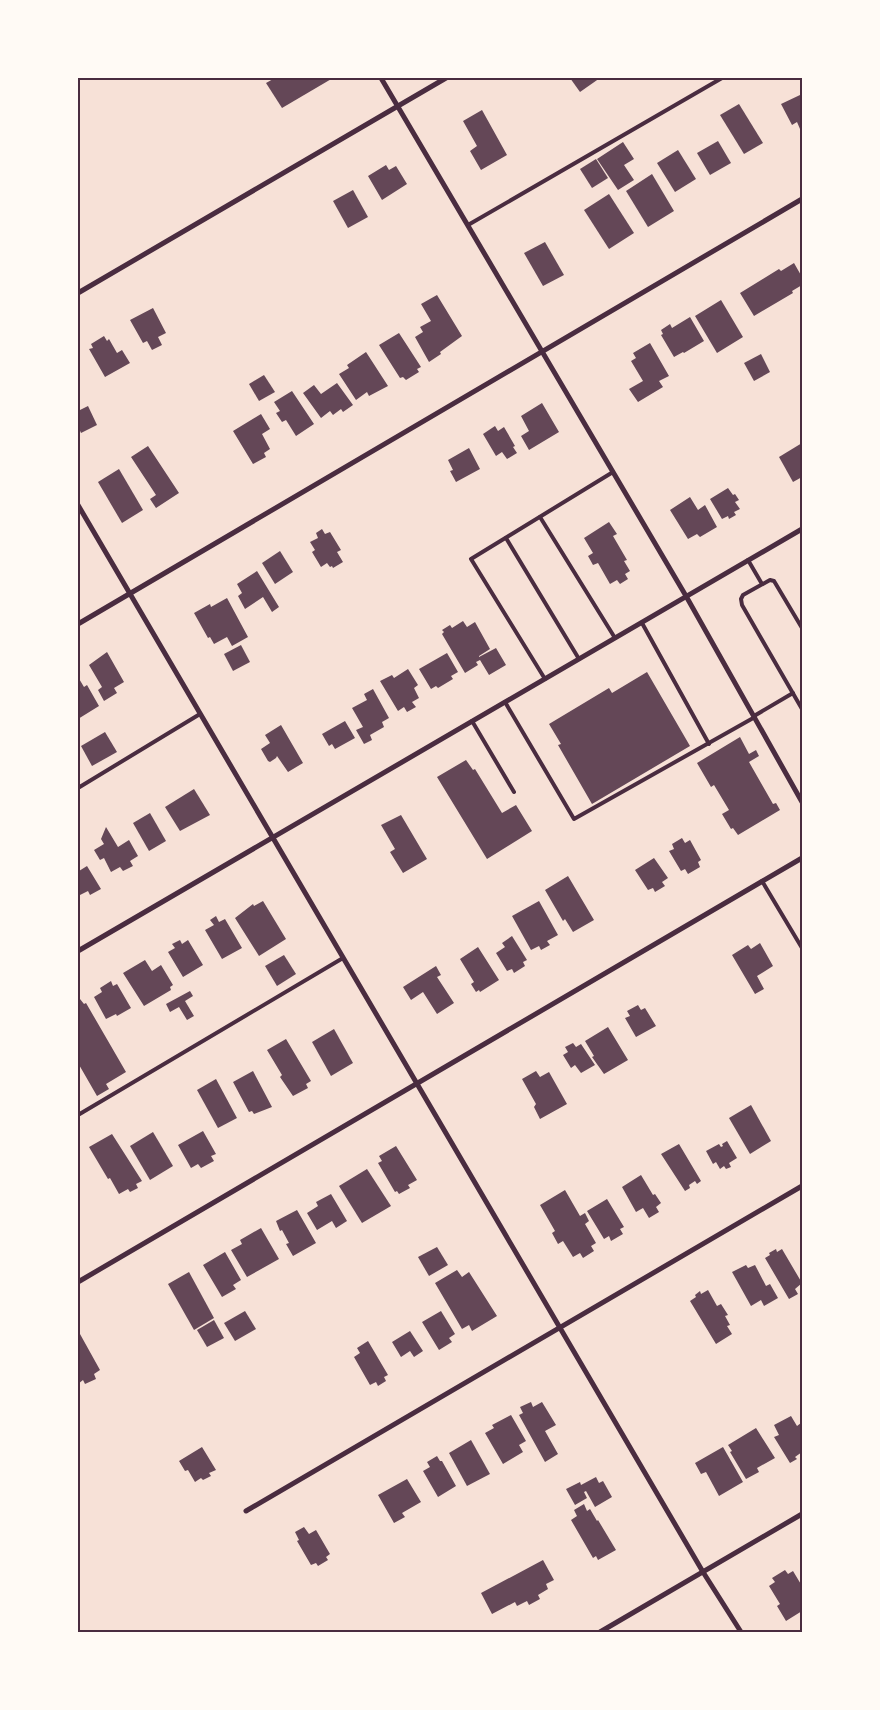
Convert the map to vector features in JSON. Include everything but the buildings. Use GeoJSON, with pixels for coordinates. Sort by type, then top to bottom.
{"type":"FeatureCollection","features":[{"type":"Feature","properties":{"kind":"street"},"geometry":{"type":"LineString","coordinates":[[381,78],[686,596],[802,802]]}},
{"type":"Feature","properties":{"kind":"street"},"geometry":{"type":"LineString","coordinates":[[78,294],[446,78]]}},
{"type":"Feature","properties":{"kind":"street"},"geometry":{"type":"LineString","coordinates":[[78,624],[802,198]]}},
{"type":"Feature","properties":{"kind":"street"},"geometry":{"type":"LineString","coordinates":[[78,505],[703,1572],[741,1632]]}},
{"type":"Feature","properties":{"kind":"street"},"geometry":{"type":"LineString","coordinates":[[78,950],[802,529]]}},
{"type":"Feature","properties":{"kind":"street"},"geometry":{"type":"LineString","coordinates":[[78,1282],[802,858]]}},
{"type":"Feature","properties":{"kind":"street"},"geometry":{"type":"LineString","coordinates":[[246,1511],[802,1186]]}},
{"type":"Feature","properties":{"kind":"street"},"geometry":{"type":"LineString","coordinates":[[600,1632],[802,1514]]}},
{"type":"Feature","properties":{"kind":"lane"},"geometry":{"type":"LineString","coordinates":[[468,225],[722,78]]}},
{"type":"Feature","properties":{"kind":"lane"},"geometry":{"type":"LineString","coordinates":[[545,679],[471,559],[613,472]]}},
{"type":"Feature","properties":{"kind":"lane"},"geometry":{"type":"LineString","coordinates":[[540,517],[615,638]]}},
{"type":"Feature","properties":{"kind":"lane"},"geometry":{"type":"LineString","coordinates":[[506,538],[579,659]]}},
{"type":"Feature","properties":{"kind":"lane"},"geometry":{"type":"LineString","coordinates":[[748,560],[762,584]]}},
{"type":"Feature","properties":{"kind":"lane"},"geometry":{"type":"LineString","coordinates":[[802,628],[774,581],[770,580],[762,584],[744,595],[741,599],[742,605],[802,709]]}},
{"type":"Feature","properties":{"kind":"lane"},"geometry":{"type":"LineString","coordinates":[[642,623],[709,744]]}},
{"type":"Feature","properties":{"kind":"lane"},"geometry":{"type":"LineString","coordinates":[[505,702],[574,819],[709,744],[793,693]]}},
{"type":"Feature","properties":{"kind":"lane"},"geometry":{"type":"LineString","coordinates":[[78,788],[200,714]]}},
{"type":"Feature","properties":{"kind":"lane"},"geometry":{"type":"LineString","coordinates":[[472,721],[514,792]]}},
{"type":"Feature","properties":{"kind":"lane"},"geometry":{"type":"LineString","coordinates":[[762,881],[802,948]]}},
{"type":"Feature","properties":{"kind":"lane"},"geometry":{"type":"LineString","coordinates":[[78,1115],[343,958]]}}]}
